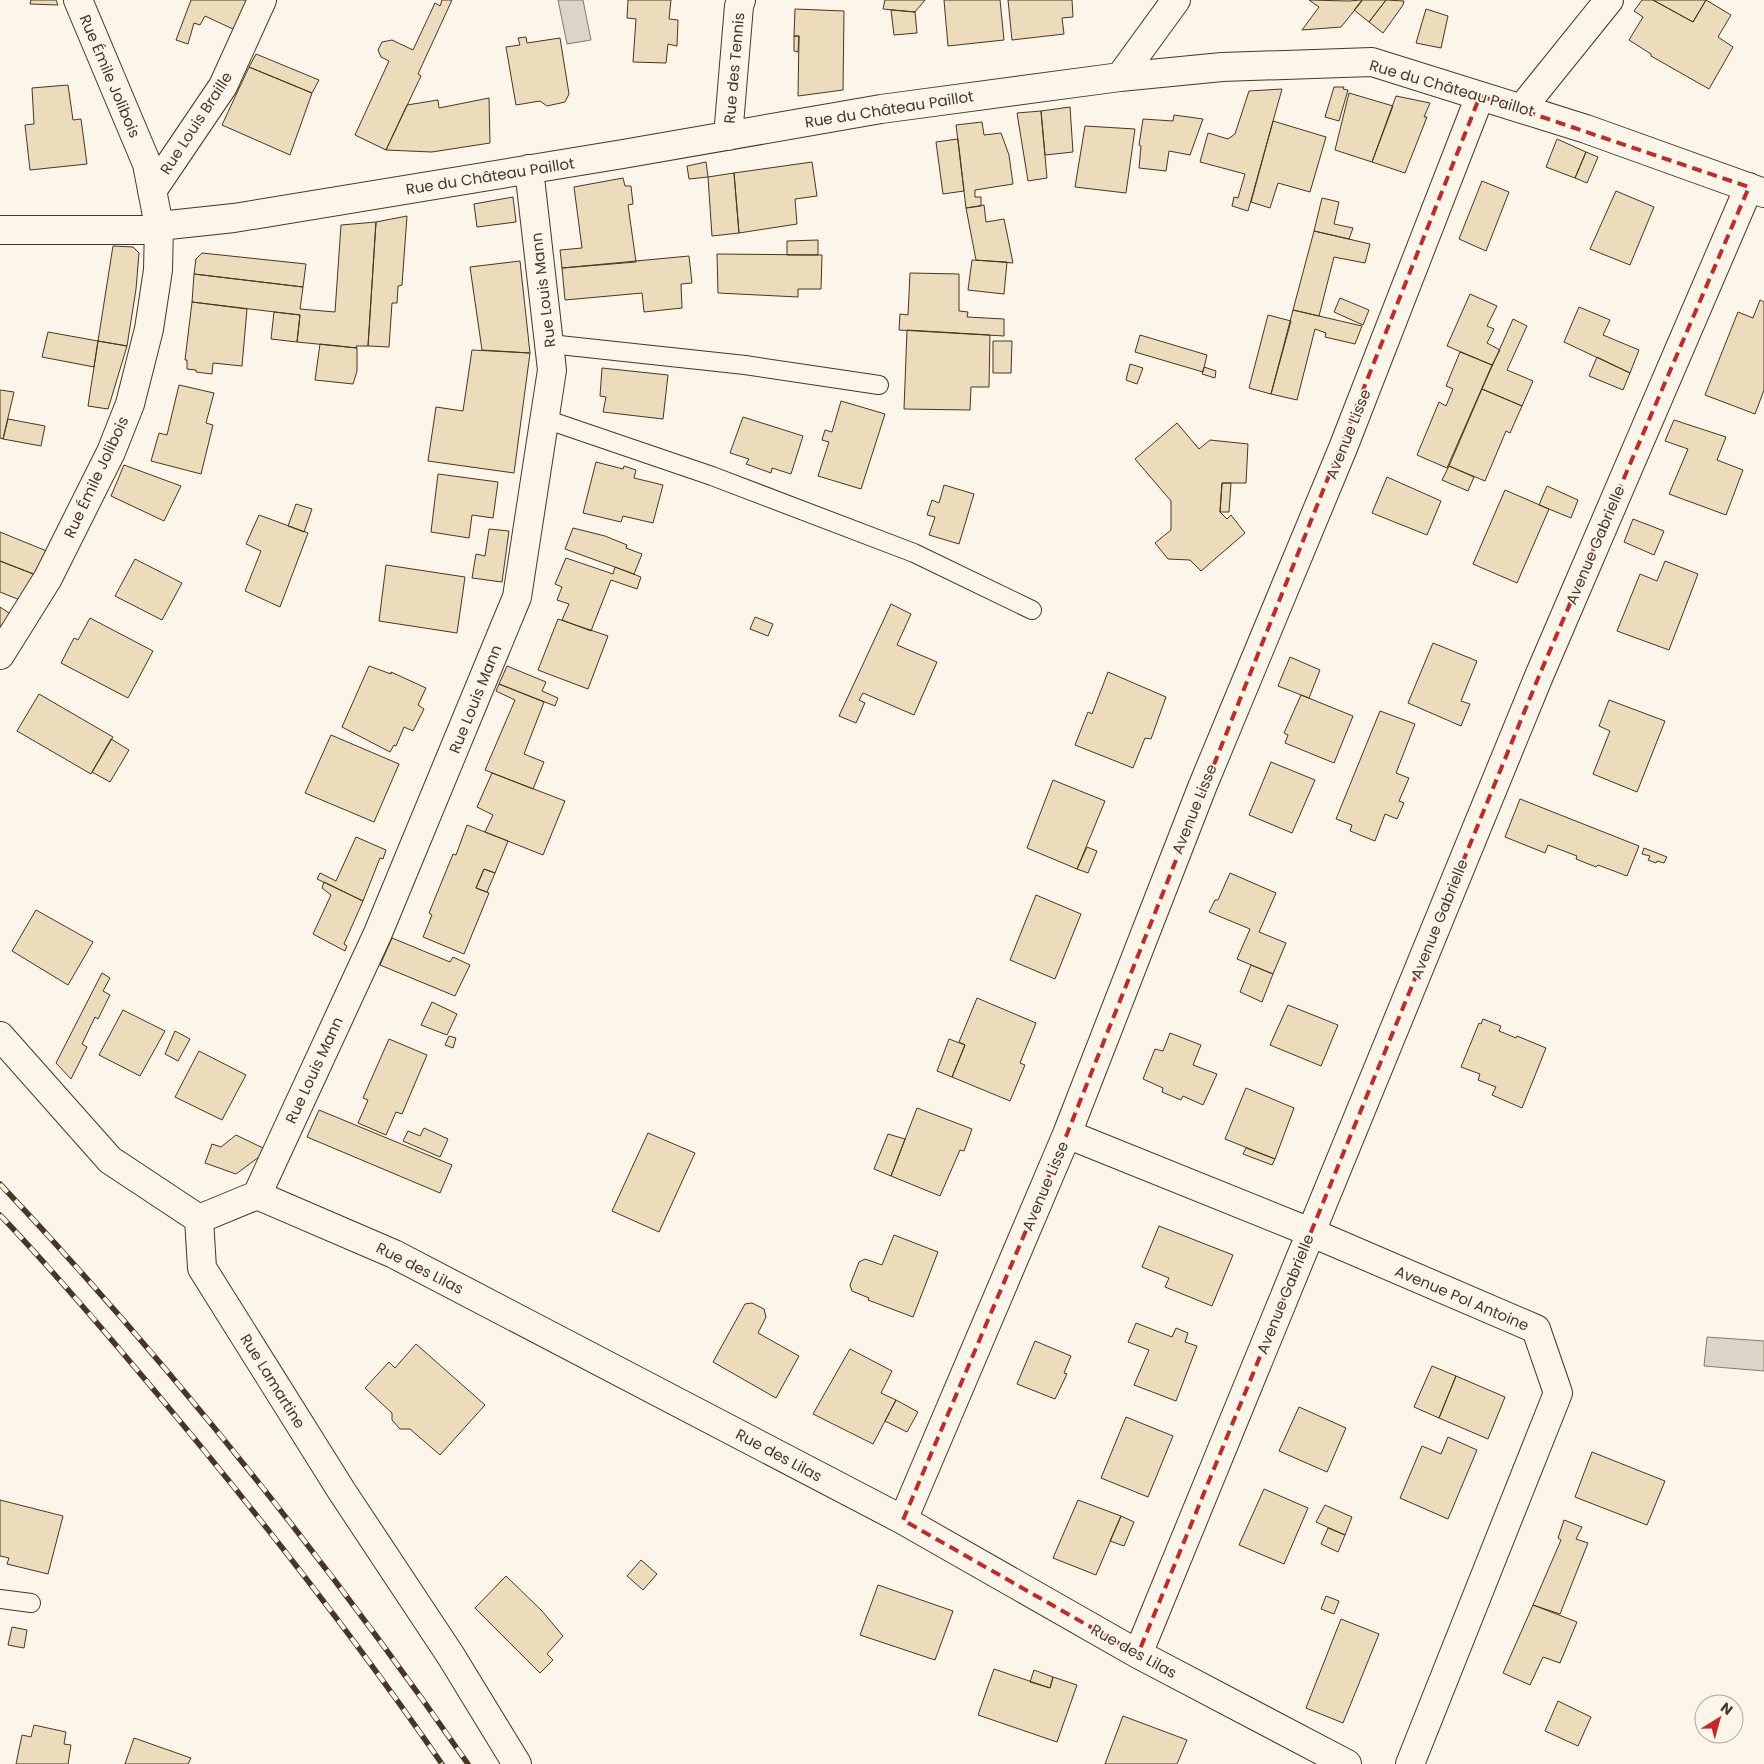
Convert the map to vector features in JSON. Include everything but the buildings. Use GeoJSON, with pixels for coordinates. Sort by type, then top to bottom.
{"type":"FeatureCollection","features":[{"type":"Feature","properties":{"kind":"street","name":"Rue Émile Jolibois"},"geometry":{"type":"LineString","coordinates":[[0,655],[48,578],[111,452],[130,404],[150,319],[158,270],[159,226],[147,164],[78,0]]}},
{"type":"Feature","properties":{"kind":"street","name":"Rue Louis Braille"},"geometry":{"type":"LineString","coordinates":[[152,191],[223,86],[262,0]]}},
{"type":"Feature","properties":{"kind":"street","name":"Rue des Tennis"},"geometry":{"type":"LineString","coordinates":[[728,136],[741,0]]}},
{"type":"Feature","properties":{"kind":"street"},"geometry":{"type":"LineString","coordinates":[[1120,77],[1176,0]]}},
{"type":"Feature","properties":{"kind":"street"},"geometry":{"type":"LineString","coordinates":[[1522,108],[1609,0]]}},
{"type":"Feature","properties":{"kind":"street","name":"Rue du Château Paillot"},"geometry":{"type":"LineString","coordinates":[[0,230],[145,230],[159,226],[234,218],[882,109],[1120,77],[1222,67],[1372,62],[1586,129],[1756,190]]}},
{"type":"Feature","properties":{"kind":"street","name":"Avenue Lisse"},"geometry":{"type":"LineString","coordinates":[[903,1520],[1067,1134],[1203,785],[1343,448],[1480,96]]}},
{"type":"Feature","properties":{"kind":"street","name":"Rue Louis Mann"},"geometry":{"type":"LineString","coordinates":[[257,1195],[378,933],[517,597],[552,370],[529,169]]}},
{"type":"Feature","properties":{"kind":"street","name":"Avenue Gabrielle"},"geometry":{"type":"LineString","coordinates":[[1138,1654],[1539,676],[1756,190]]}},
{"type":"Feature","properties":{"kind":"street"},"geometry":{"type":"LineString","coordinates":[[0,1036],[110,1160],[199,1219],[257,1195]]}},
{"type":"Feature","properties":{"kind":"street","name":"Avenue Pol Antoine"},"geometry":{"type":"LineString","coordinates":[[1067,1134],[1310,1232],[1536,1329],[1558,1393],[1410,1764]]}},
{"type":"Feature","properties":{"kind":"street","name":"Rue des Lilas"},"geometry":{"type":"LineString","coordinates":[[257,1195],[394,1254],[903,1520],[1138,1654],[1348,1764]]}},
{"type":"Feature","properties":{"kind":"street","name":"Rue Lamartine"},"geometry":{"type":"LineString","coordinates":[[199,1219],[202,1268],[341,1490],[451,1656],[517,1764]]}},
{"type":"Feature","properties":{"kind":"lane"},"geometry":{"type":"LineString","coordinates":[[550,344],[745,365],[879,385]]}},
{"type":"Feature","properties":{"kind":"lane"},"geometry":{"type":"LineString","coordinates":[[545,419],[712,476],[914,553],[1032,610]]}},
{"type":"Feature","properties":{"kind":"lane"},"geometry":{"type":"LineString","coordinates":[[0,1599],[30,1604]]}},
{"type":"Feature","properties":{"kind":"highlighted area"},"geometry":{"type":"Polygon","coordinates":[[[1480,96],[1749,187],[1539,676],[1138,1654],[903,1520],[1067,1134],[1480,96]]]}},
{"type":"Feature","properties":{"kind":"shaded area"},"geometry":{"type":"Polygon","coordinates":[[[558,0],[583,0],[591,40],[567,44],[558,0]]]}},
{"type":"Feature","properties":{"kind":"shaded area"},"geometry":{"type":"Polygon","coordinates":[[[1707,1337],[1764,1341],[1764,1371],[1704,1366],[1707,1337]]]}},
{"type":"Feature","properties":{"kind":"railway"},"geometry":{"type":"LineString","coordinates":[[0,1184],[125,1322],[245,1465],[359,1613],[468,1764]]}},
{"type":"Feature","properties":{"kind":"railway"},"geometry":{"type":"LineString","coordinates":[[0,1215],[107,1334],[240,1495],[344,1628],[442,1764]]}}]}
